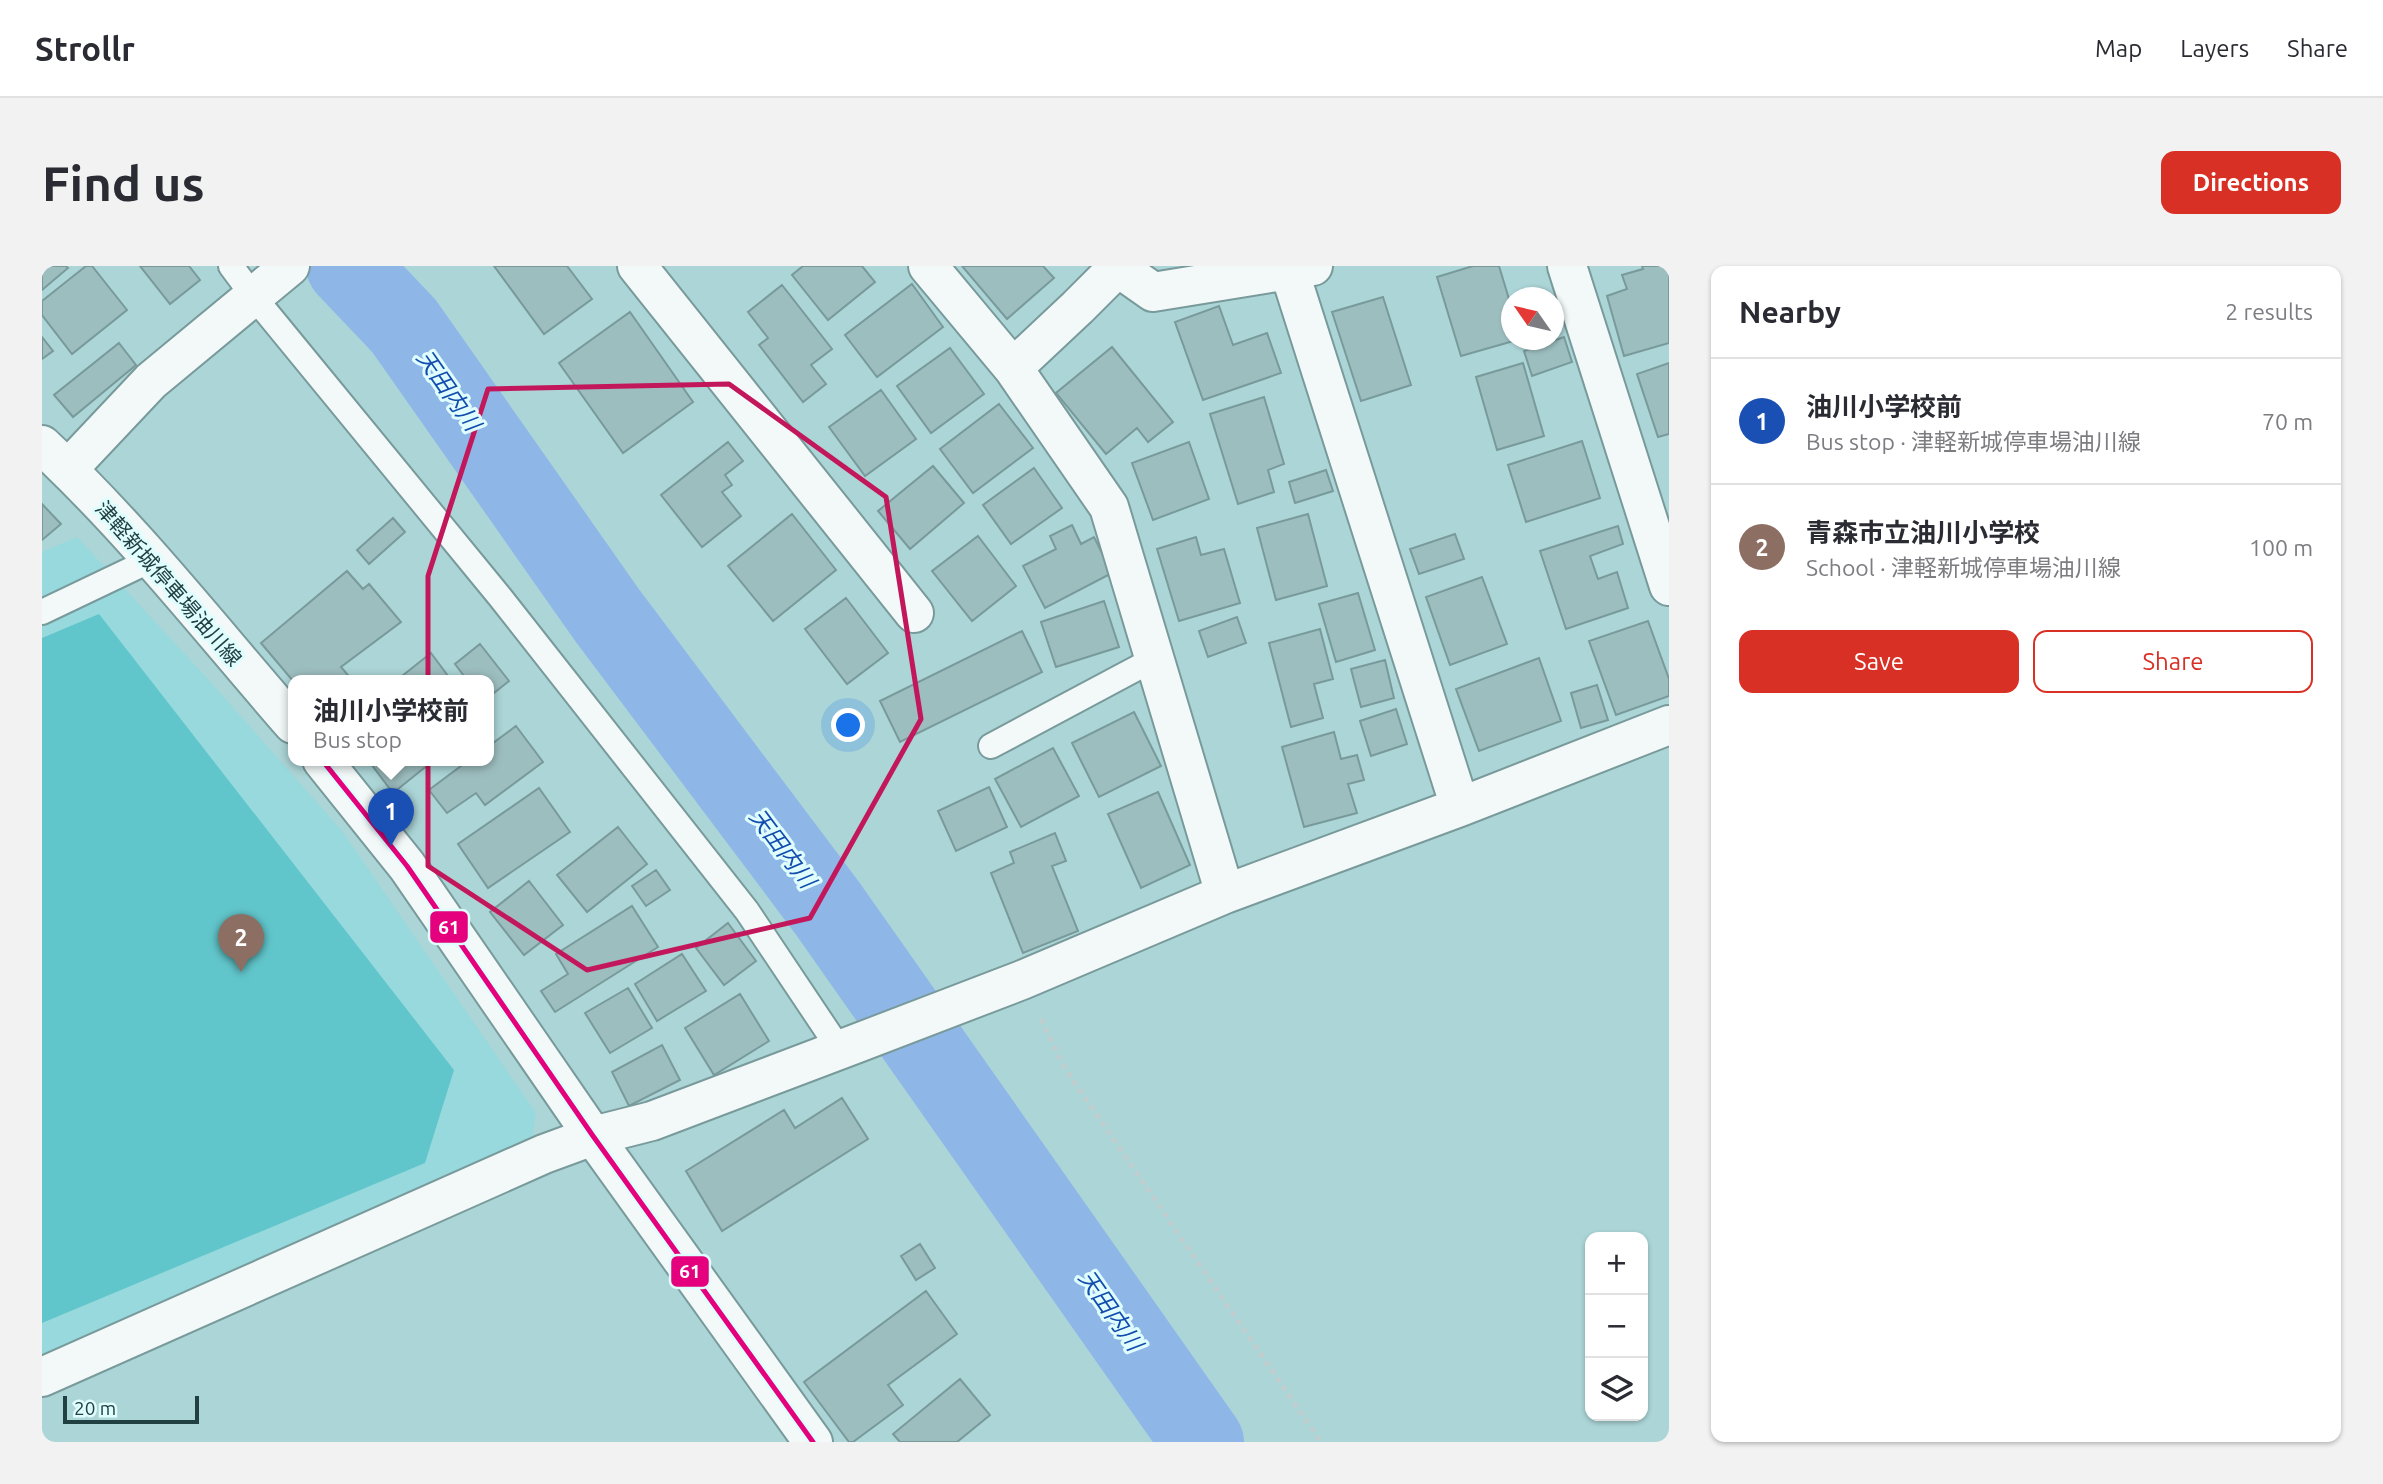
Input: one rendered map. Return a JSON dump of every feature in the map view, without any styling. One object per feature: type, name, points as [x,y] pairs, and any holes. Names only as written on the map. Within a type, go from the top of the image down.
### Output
[{"type":"street","points":[[637,266],[914,613]]},
{"type":"street","points":[[928,266],[1013,368],[1109,507],[1225,894]]},
{"type":"street","points":[[1567,266],[1669,586]]},
{"type":"street","points":[[1013,368],[1116,267],[1153,292],[1301,268],[1460,807]]},
{"type":"street","points":[[55,457],[270,283]]},
{"type":"street","name":"津軽新城停車場油川線","points":[[55,457],[151,560],[288,718]]},
{"type":"street","points":[[42,1377],[544,1154],[593,1136],[652,1121],[847,1047],[1006,986],[1225,894],[1460,807],[1669,725]]},
{"type":"street","points":[[327,766],[407,866],[593,1136],[813,1442]]},
{"type":"lane","points":[[231,266],[270,283],[500,597],[738,901],[847,1047]]},
{"type":"lane","points":[[42,612],[151,560]]},
{"type":"lane","points":[[991,746],[1154,659]]},
{"type":"path","points":[[1006,986],[1321,1442]]},
{"type":"highlighted area","points":[[729,384],[886,497],[921,719],[810,918],[587,970],[428,866],[428,576],[488,389]]},
{"type":"shaded area","points":[[77,537],[342,831],[536,1113],[531,1144],[42,1361],[42,552]]},
{"type":"shaded area","points":[[99,614],[454,1070],[425,1163],[42,1323],[42,638]]},
{"type":"building","points":[[42,266],[66,266],[68,268],[42,290]]},
{"type":"building","points":[[86,266],[92,266],[127,310],[72,354],[42,315],[42,301]]},
{"type":"building","points":[[140,266],[189,266],[200,280],[170,304]]},
{"type":"building","points":[[494,266],[567,266],[592,299],[544,334]]},
{"type":"building","points":[[803,266],[862,266],[875,282],[828,320],[792,275]]},
{"type":"building","points":[[962,266],[1043,266],[1054,278],[1007,319]]},
{"type":"building","points":[[1473,266],[1499,266],[1505,287],[1501,287],[1501,345],[1461,356],[1437,277]]},
{"type":"building","points":[[1642,266],[1669,266],[1669,343],[1624,356],[1607,296],[1627,289],[1622,275],[1643,269]]},
{"type":"building","points":[[912,284],[943,327],[877,377],[845,335]]},
{"type":"building","points":[[782,285],[832,349],[811,365],[826,384],[803,402],[759,345],[768,338],[748,312]]},
{"type":"building","points":[[1383,297],[1411,385],[1361,401],[1332,312]]},
{"type":"building","points":[[1219,306],[1233,345],[1267,333],[1281,373],[1203,400],[1175,322]]},
{"type":"building","points":[[630,312],[693,402],[623,453],[559,363]]},
{"type":"building","points":[[42,337],[53,351],[42,359]]},
{"type":"building","points":[[1564,337],[1572,362],[1532,376],[1524,351],[1564,350]]},
{"type":"building","points":[[119,343],[136,365],[73,417],[54,395]]},
{"type":"building","points":[[1112,347],[1173,422],[1148,442],[1137,428],[1106,454],[1056,393]]},
{"type":"building","points":[[950,348],[984,394],[931,433],[897,386]]},
{"type":"building","points":[[1523,363],[1544,436],[1497,450],[1476,377]]},
{"type":"building","points":[[1669,363],[1669,434],[1658,437],[1637,374]]},
{"type":"building","points":[[881,390],[916,439],[865,476],[829,427]]},
{"type":"building","points":[[1264,397],[1284,464],[1268,470],[1274,492],[1238,504],[1210,414]]},
{"type":"building","points":[[999,404],[1033,448],[973,493],[940,449]]},
{"type":"building","points":[[1582,441],[1600,498],[1526,522],[1508,465]]},
{"type":"building","points":[[728,442],[743,461],[725,475],[732,485],[722,492],[741,516],[702,547],[661,495]]},
{"type":"building","points":[[1189,442],[1209,499],[1153,520],[1132,463]]},
{"type":"building","points":[[933,466],[964,503],[910,549],[878,511]]},
{"type":"building","points":[[1034,468],[1062,508],[1011,544],[983,505]]},
{"type":"building","points":[[1326,470],[1333,491],[1295,503],[1289,482]]},
{"type":"building","points":[[42,504],[61,524],[42,540]]},
{"type":"building","points":[[792,514],[836,570],[773,621],[728,566]]},
{"type":"building","points":[[1308,514],[1327,586],[1276,600],[1257,528]]},
{"type":"building","points":[[393,518],[405,532],[369,564],[357,550]]},
{"type":"building","points":[[1072,525],[1081,544],[1094,537],[1112,573],[1045,608],[1023,566],[1056,549],[1050,536]]},
{"type":"building","points":[[1618,526],[1623,544],[1590,556],[1598,579],[1617,572],[1628,608],[1566,629],[1540,551]]},
{"type":"building","points":[[1455,534],[1464,559],[1419,574],[1410,549]]},
{"type":"building","points":[[978,536],[1016,586],[972,621],[932,571]]},
{"type":"building","points":[[1196,537],[1201,555],[1224,549],[1240,603],[1179,621],[1157,549]]},
{"type":"building","points":[[347,571],[363,589],[369,584],[401,622],[341,667],[348,675],[288,675],[261,643]]},
{"type":"building","points":[[1482,577],[1507,644],[1450,665],[1426,597]]},
{"type":"building","points":[[1358,593],[1375,650],[1336,662],[1319,604]]},
{"type":"building","points":[[846,598],[888,653],[847,684],[805,629]]},
{"type":"building","points":[[1104,601],[1119,647],[1056,667],[1041,622]]},
{"type":"building","points":[[1237,617],[1246,643],[1208,657],[1199,631]]},
{"type":"building","points":[[1648,621],[1669,679],[1669,696],[1616,715],[1589,641]]},
{"type":"building","points":[[1320,629],[1333,679],[1314,684],[1323,718],[1291,727],[1269,643]]},
{"type":"building","points":[[1022,631],[1042,672],[900,742],[880,701]]},
{"type":"building","points":[[480,644],[509,681],[494,693],[494,675],[463,675],[455,664]]},
{"type":"building","points":[[431,653],[447,675],[403,675]]},
{"type":"building","points":[[1539,658],[1561,721],[1479,751],[1456,689]]},
{"type":"building","points":[[1385,660],[1394,698],[1361,707],[1351,669]]},
{"type":"building","points":[[1597,685],[1608,720],[1581,728],[1571,693]]},
{"type":"building","points":[[1396,709],[1407,744],[1371,756],[1360,721]]},
{"type":"building","points":[[1134,712],[1161,766],[1099,797],[1072,743]]},
{"type":"building","points":[[516,726],[543,762],[485,805],[476,793],[447,813],[429,790],[461,766],[494,766],[494,742]]},
{"type":"building","points":[[1334,732],[1341,759],[1357,755],[1364,780],[1348,784],[1357,813],[1304,827],[1282,747]]},
{"type":"building","points":[[1053,748],[1079,796],[1021,827],[995,779]]},
{"type":"building","points":[[373,766],[427,766],[393,793]]},
{"type":"building","points":[[989,787],[1007,827],[956,851],[938,811]]},
{"type":"building","points":[[539,788],[570,832],[488,888],[458,844]]},
{"type":"building","points":[[1158,792],[1190,865],[1141,888],[1108,814]]},
{"type":"building","points":[[618,827],[647,864],[587,912],[557,875]]},
{"type":"building","points":[[1055,833],[1066,861],[1052,866],[1078,931],[1023,953],[991,873],[1014,863],[1010,852]]},
{"type":"building","points":[[656,870],[670,890],[646,906],[632,886]]},
{"type":"building","points":[[529,881],[563,925],[524,955],[490,912]]},
{"type":"building","points":[[632,906],[658,947],[555,1012],[541,991],[568,974],[556,954]]},
{"type":"building","points":[[728,923],[756,961],[724,985],[696,948]]},
{"type":"building","points":[[682,954],[706,991],[657,1021],[635,984]]},
{"type":"building","points":[[628,988],[652,1028],[610,1053],[585,1013]]},
{"type":"building","points":[[740,994],[769,1041],[714,1075],[685,1028]]},
{"type":"building","points":[[662,1045],[680,1080],[629,1106],[612,1072]]},
{"type":"building","points":[[842,1098],[868,1139],[722,1231],[686,1171],[784,1110],[795,1128]]},
{"type":"building","points":[[920,1244],[935,1268],[916,1280],[901,1256]]},
{"type":"building","points":[[926,1291],[957,1334],[888,1385],[903,1405],[853,1442],[849,1442],[804,1382]]},
{"type":"building","points":[[960,1379],[990,1415],[957,1442],[900,1442],[893,1434]]},
{"type":"waterway","name":"天田内川","points":[[347,266],[404,326],[607,615],[828,909],[1203,1442]]},
{"type":"transit line","name":"61","points":[[327,766],[407,866],[593,1136],[813,1442]]},
{"type":"place","name":"油川小学校前","points":[[391,846]]},
{"type":"place","name":"青森市立油川小学校","points":[[241,972]]}]
